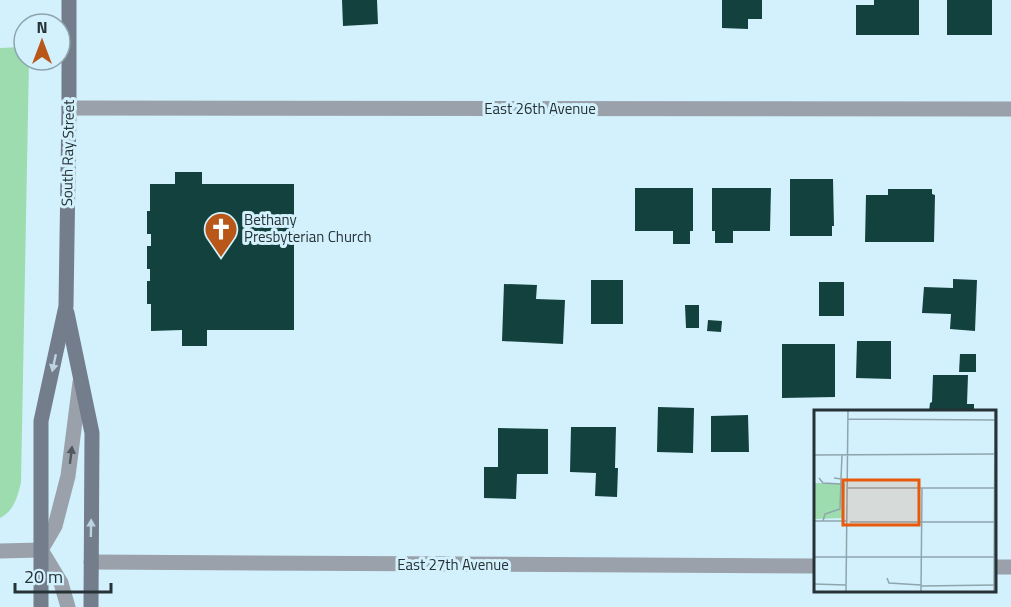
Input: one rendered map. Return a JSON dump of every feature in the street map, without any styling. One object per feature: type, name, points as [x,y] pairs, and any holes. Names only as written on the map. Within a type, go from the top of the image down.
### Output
[{"type":"main road","name":"South Ray Street","points":[[41,607],[41,421],[66,306],[69,0]]},
{"type":"main road","name":"South Ray Street","points":[[66,306],[92,433],[91,607]]},
{"type":"street","name":"East 26th Avenue","points":[[69,108],[1011,109]]},
{"type":"street","points":[[41,550],[55,526],[68,476],[81,379]]},
{"type":"street","points":[[0,551],[41,550]]},
{"type":"street","points":[[41,550],[61,583],[69,607]]},
{"type":"street","name":"East 27th Avenue","points":[[91,562],[814,566]]},
{"type":"green space","points":[[0,48],[12,48],[12,72],[29,72],[21,482],[12,507],[0,518]]},
{"type":"building","points":[[342,0],[377,0],[378,24],[343,26]]},
{"type":"building","points":[[722,0],[762,0],[762,19],[748,19],[748,29],[722,28]]},
{"type":"building","points":[[874,0],[919,0],[919,35],[856,35],[856,5],[874,5]]},
{"type":"building","points":[[947,0],[992,0],[992,35],[947,35]]},
{"type":"building","name":"Bethany Presbyterian Church","points":[[175,172],[202,172],[202,184],[294,184],[294,330],[207,330],[207,346],[182,346],[182,330],[151,331],[151,304],[147,304],[147,281],[150,281],[150,269],[147,269],[147,246],[151,246],[151,234],[147,234],[150,184],[175,184]]},
{"type":"building","points":[[790,179],[833,179],[834,226],[832,226],[832,236],[790,236]]},
{"type":"building","points":[[635,188],[693,188],[693,231],[690,231],[690,244],[673,244],[673,231],[635,231]]},
{"type":"building","points":[[712,188],[771,188],[770,231],[733,231],[733,243],[715,243],[715,231],[712,231]]},
{"type":"building","points":[[888,189],[932,189],[932,194],[935,195],[934,242],[865,242],[866,195],[888,195]]},
{"type":"building","points":[[953,279],[977,280],[975,331],[950,329],[951,314],[922,313],[924,287],[953,288]]},
{"type":"building","points":[[591,280],[623,280],[623,324],[591,324]]},
{"type":"building","points":[[819,282],[844,282],[844,316],[819,316]]},
{"type":"building","points":[[504,284],[537,285],[536,299],[565,300],[563,344],[502,341]]},
{"type":"building","points":[[685,305],[699,305],[699,328],[686,328]]},
{"type":"building","points":[[708,320],[722,321],[721,332],[707,331]]},
{"type":"building","points":[[857,341],[891,341],[891,379],[856,378]]},
{"type":"building","points":[[782,344],[835,344],[835,397],[782,398]]},
{"type":"building","points":[[960,354],[976,354],[976,372],[959,372]]},
{"type":"building","points":[[933,375],[968,375],[967,404],[974,404],[974,410],[929,410],[932,402]]},
{"type":"building","points":[[658,407],[694,408],[693,453],[657,452]]},
{"type":"building","points":[[748,415],[749,452],[711,452],[711,416]]},
{"type":"building","points":[[571,427],[616,427],[617,497],[595,496],[596,473],[570,472]]},
{"type":"building","points":[[498,428],[548,429],[548,474],[517,474],[516,499],[484,498],[484,467],[498,467]]},
{"type":"place","name":"Bethany Presbyterian Church","points":[[221,258]]}]
